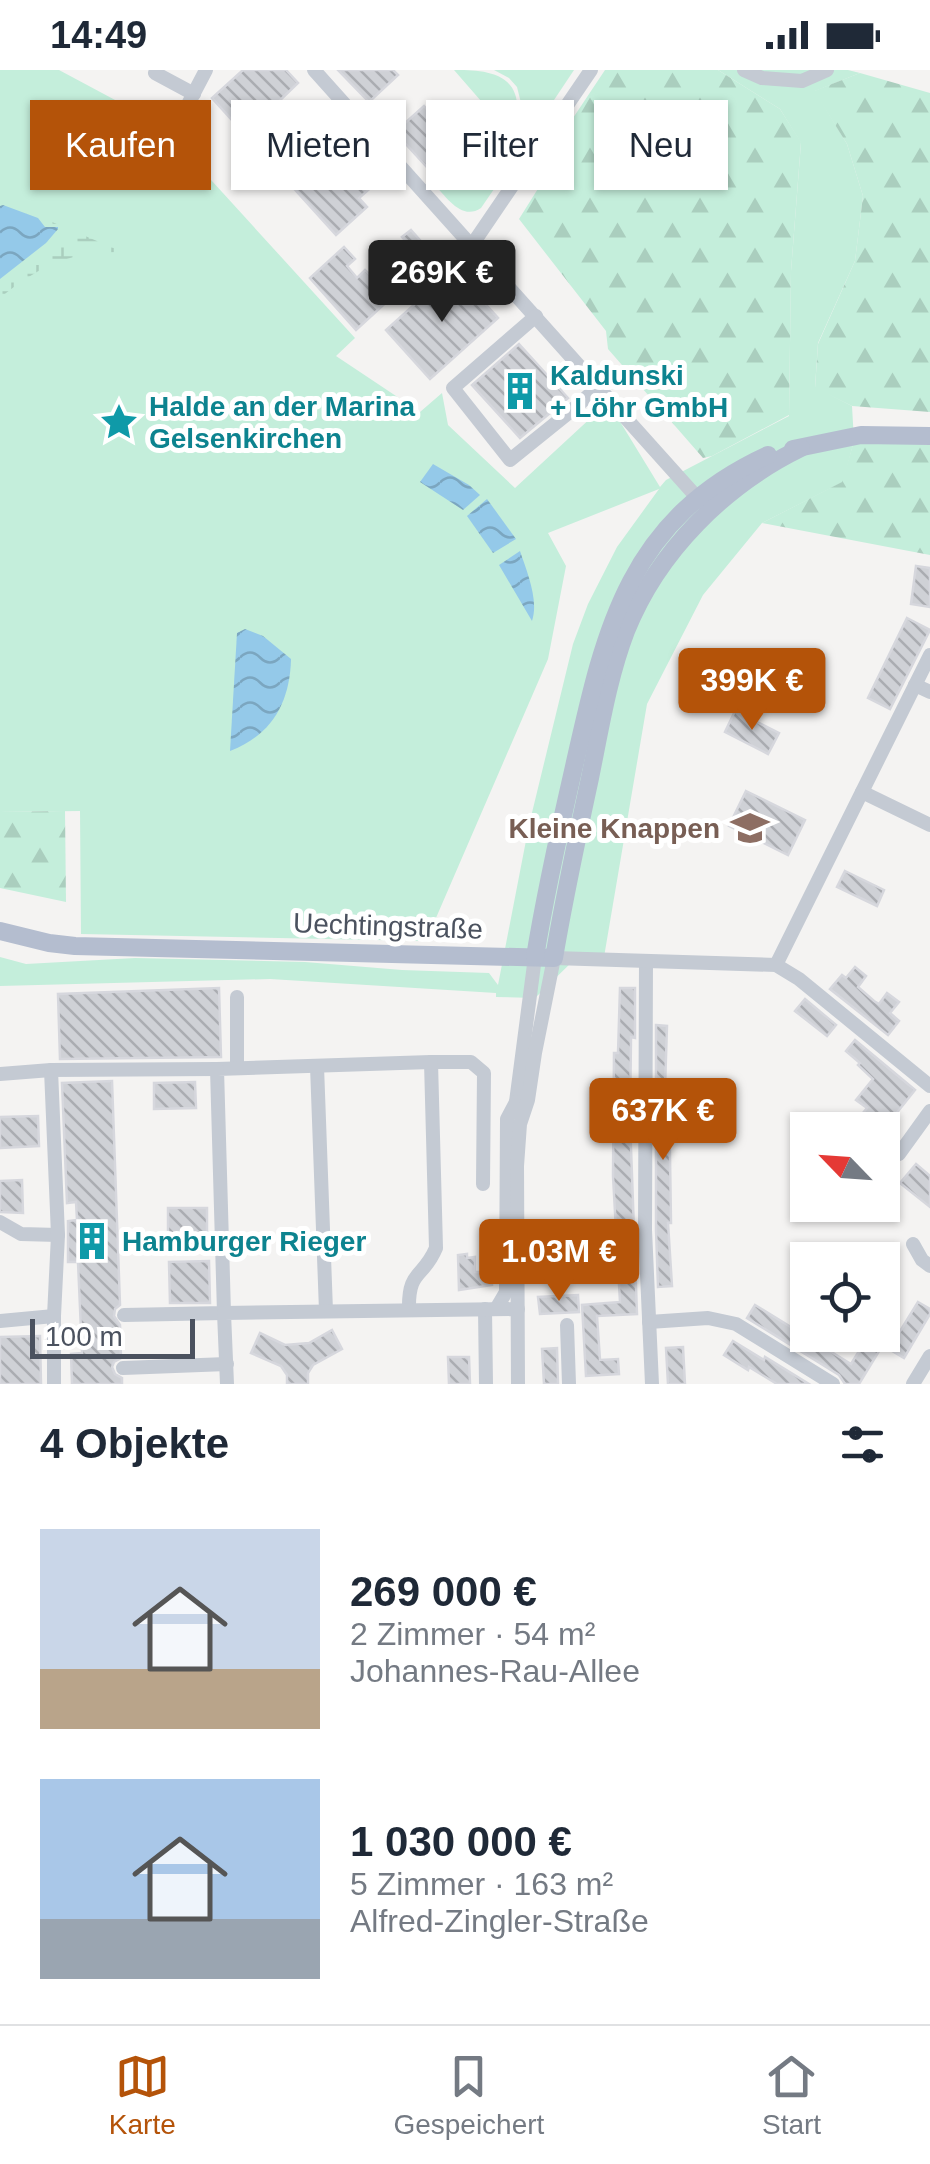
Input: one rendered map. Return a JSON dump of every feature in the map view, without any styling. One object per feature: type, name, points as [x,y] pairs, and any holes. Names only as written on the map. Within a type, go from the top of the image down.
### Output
[{"type":"main road","points":[[544,958],[572,771],[592,685],[609,628],[642,562],[667,529],[704,505],[721,480],[776,452],[861,436],[930,436]]},
{"type":"main road","name":"Uechtingstraße","points":[[0,931],[74,946],[544,958]]},
{"type":"street","points":[[191,100],[206,70]]},
{"type":"street","points":[[314,70],[704,505]]},
{"type":"street","points":[[472,245],[591,70]]},
{"type":"street","points":[[744,70],[762,78],[802,81],[826,70]]},
{"type":"street","points":[[154,73],[194,94]]},
{"type":"street","points":[[536,316],[453,388],[510,460],[599,386]]},
{"type":"street","points":[[930,655],[888,749],[862,792],[776,965],[799,979],[930,1086]]},
{"type":"street","points":[[915,685],[930,692]]},
{"type":"street","points":[[862,792],[930,826]]},
{"type":"street","points":[[486,1384],[490,1309],[506,1292],[507,1120],[516,1102],[544,958]]},
{"type":"street","points":[[518,1384],[517,1166],[544,958]]},
{"type":"street","name":"Uechtingstraße","points":[[544,958],[776,965]]},
{"type":"street","points":[[646,961],[644,1170],[652,1384]]},
{"type":"street","points":[[237,997],[237,1068]]},
{"type":"street","points":[[409,1310],[408,1290],[413,1278],[430,1261],[436,1248],[431,1062]]},
{"type":"street","points":[[0,1074],[471,1062],[484,1073],[484,1184]]},
{"type":"street","points":[[317,1066],[326,1312]]},
{"type":"street","points":[[217,1069],[228,1384]]},
{"type":"street","points":[[51,1070],[58,1235],[54,1384]]},
{"type":"street","points":[[516,1102],[520,1124]]},
{"type":"street","points":[[900,1153],[930,1112]]},
{"type":"street","points":[[0,1222],[22,1234],[58,1235]]},
{"type":"street","points":[[913,1244],[930,1266]]},
{"type":"street","points":[[124,1316],[518,1309]]},
{"type":"street","points":[[0,1321],[54,1316]]},
{"type":"street","points":[[649,1322],[708,1318],[736,1324],[834,1384]]},
{"type":"street","points":[[567,1325],[569,1384]]},
{"type":"street","points":[[913,1384],[930,1356]]},
{"type":"street","points":[[124,1368],[227,1364]]},
{"type":"green space","points":[[0,70],[59,70],[115,100],[30,100],[30,190],[211,190],[211,180],[355,338],[336,356],[420,412],[442,393],[448,425],[515,488],[608,402],[660,487],[666,480],[789,416],[791,271],[801,143],[780,109],[718,70],[860,73],[815,91],[847,144],[863,196],[855,261],[818,343],[815,387],[852,406],[854,441],[843,482],[762,523],[703,595],[647,704],[604,957],[574,960],[535,998],[270,979],[0,986],[0,957],[26,964],[135,958],[305,962],[489,973],[498,985],[529,825],[573,644],[617,547],[659,489],[548,533],[566,566],[548,659],[426,941],[81,934],[80,811],[0,812]]},
{"type":"green space","points":[[454,70],[497,76],[511,86],[516,100],[480,100]]},
{"type":"green space","points":[[494,70],[574,70],[554,100],[520,100],[517,87]]},
{"type":"green space","points":[[605,70],[718,70],[780,109],[801,142],[791,271],[789,415],[703,458],[608,349],[606,331],[519,219],[537,190],[574,190],[574,116]]},
{"type":"green space","points":[[860,73],[930,93],[930,412],[852,406],[815,388],[818,344],[855,261],[863,196],[847,144],[814,91]]},
{"type":"green space","points":[[440,190],[493,190],[481,208],[474,211],[455,206]]},
{"type":"green space","points":[[0,200],[123,252],[87,254],[57,263],[28,277],[0,298],[0,279],[45,243],[45,227],[0,206]]},
{"type":"green space","points":[[854,441],[930,445],[930,555],[762,523],[842,482]]},
{"type":"green space","points":[[65,811],[66,902],[0,888],[0,812]]},
{"type":"water","points":[[0,206],[38,218],[45,227],[58,229],[0,279]]},
{"type":"water","points":[[433,464],[480,495],[463,510],[420,482]]},
{"type":"water","points":[[487,499],[516,539],[493,553],[467,516]]},
{"type":"water","points":[[520,551],[533,595],[532,621],[499,565]]},
{"type":"water","points":[[245,629],[263,636],[291,659],[290,675],[276,715],[257,736],[230,751],[237,633]]},
{"type":"building","points":[[243,70],[286,70],[298,83],[280,100],[231,100],[231,119],[212,98]]},
{"type":"building","points":[[338,70],[393,70],[398,75],[367,100]]},
{"type":"building","points":[[426,108],[426,166],[406,144],[406,122]]},
{"type":"building","points":[[295,190],[368,190],[359,198],[367,207],[336,235]]},
{"type":"building","points":[[411,230],[434,256],[356,330],[310,278],[344,247],[355,259],[347,266],[357,278],[365,270],[372,277],[408,244],[402,237]]},
{"type":"building","points":[[459,275],[498,318],[430,379],[386,330],[436,285],[442,291]]},
{"type":"building","name":"Kaldunski + Löhr GmbH","points":[[519,344],[568,398],[520,438],[472,385]]},
{"type":"building","points":[[916,566],[930,568],[930,607],[911,604]]},
{"type":"building","points":[[907,618],[930,630],[890,709],[868,698]]},
{"type":"building","points":[[735,711],[779,733],[768,754],[725,732]]},
{"type":"building","points":[[746,791],[805,820],[788,855],[729,826]]},
{"type":"building","points":[[845,871],[884,890],[877,906],[837,887]]},
{"type":"building","points":[[855,967],[866,976],[858,987],[874,1001],[879,1004],[887,993],[899,1002],[890,1013],[899,1021],[888,1035],[830,989]]},
{"type":"building","points":[[219,988],[221,1057],[60,1059],[58,994]]},
{"type":"building","points":[[620,988],[635,988],[630,1120],[637,1314],[597,1316],[600,1360],[618,1359],[619,1374],[586,1376],[582,1305],[620,1302],[613,1176],[614,1053],[618,1053]]},
{"type":"building","points":[[805,999],[836,1025],[827,1036],[795,1011]]},
{"type":"building","points":[[656,1025],[667,1026],[665,1088],[669,1088],[668,1223],[672,1286],[658,1287],[656,1230]]},
{"type":"building","points":[[855,1040],[915,1090],[897,1112],[864,1112],[867,1108],[856,1100],[873,1079],[846,1051]]},
{"type":"building","name":"Hamburger Rieger","points":[[112,1081],[120,1305],[114,1316],[120,1325],[121,1358],[112,1367],[122,1378],[122,1384],[72,1384],[71,1354],[82,1353],[78,1262],[68,1262],[68,1221],[77,1220],[76,1202],[67,1203],[62,1083]]},
{"type":"building","points":[[195,1082],[196,1108],[154,1109],[154,1083]]},
{"type":"building","points":[[38,1116],[39,1146],[0,1148],[0,1117]]},
{"type":"building","points":[[916,1164],[930,1176],[930,1207],[900,1183]]},
{"type":"building","points":[[22,1180],[23,1213],[0,1212],[0,1181]]},
{"type":"building","points":[[168,1208],[207,1208],[207,1243],[168,1243]]},
{"type":"building","points":[[467,1254],[467,1258],[475,1257],[475,1272],[492,1272],[492,1285],[459,1290],[458,1255]]},
{"type":"building","points":[[209,1261],[210,1303],[170,1303],[169,1262]]},
{"type":"building","points":[[578,1295],[579,1312],[540,1314],[538,1297]]},
{"type":"building","points":[[918,1302],[930,1309],[904,1358],[894,1352],[900,1352],[900,1331]]},
{"type":"building","points":[[755,1305],[790,1327],[790,1345],[747,1318]]},
{"type":"building","points":[[332,1330],[342,1349],[313,1365],[308,1384],[287,1384],[281,1366],[251,1353],[260,1333],[285,1345],[309,1343]]},
{"type":"building","points":[[40,1336],[41,1384],[0,1384],[0,1337]]},
{"type":"building","points":[[733,1341],[809,1384],[777,1384],[749,1367],[748,1370],[724,1355]]},
{"type":"building","points":[[683,1347],[685,1384],[668,1384],[666,1348]]},
{"type":"building","points":[[557,1348],[558,1384],[544,1384],[542,1349]]},
{"type":"building","points":[[802,1352],[831,1352],[851,1364],[858,1352],[879,1352],[859,1384],[845,1384],[839,1375]]},
{"type":"building","points":[[448,1357],[469,1357],[470,1384],[449,1384]]},
{"type":"place","name":"Kaldunski + Löhr GmbH","points":[[520,391]]},
{"type":"place","name":"Halde an der Marina Gelsenkirchen","points":[[119,422]]},
{"type":"place","name":"Kleine Knappen","points":[[750,828]]},
{"type":"place","name":"Hamburger Rieger","points":[[92,1241]]}]
